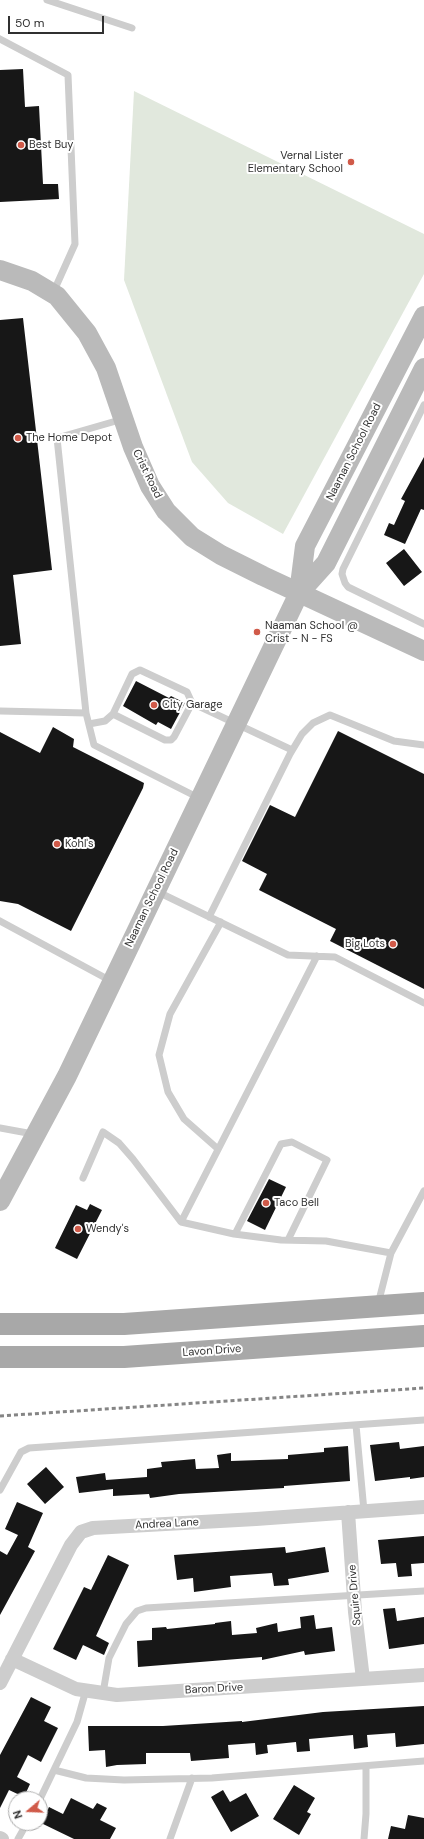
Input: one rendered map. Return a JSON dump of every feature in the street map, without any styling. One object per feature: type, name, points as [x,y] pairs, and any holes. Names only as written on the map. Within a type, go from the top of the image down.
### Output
[{"type":"main road","name":"Crist Road","points":[[0,270],[32,281],[53,293],[87,333],[106,368],[150,486],[166,511],[192,536],[221,555],[424,651]]},
{"type":"main road","name":"Naaman School Road","points":[[299,593],[305,546],[424,316]]},
{"type":"main road","name":"Naaman School Road","points":[[0,1201],[67,1076],[299,593],[326,563],[424,368]]},
{"type":"main road","points":[[0,1324],[124,1324],[424,1303]]},
{"type":"main road","points":[[377,1306],[380,1339]]},
{"type":"main road","name":"Lavon Drive","points":[[0,1357],[124,1357],[424,1336]]},
{"type":"street","name":"Andrea Lane","points":[[0,1683],[71,1545],[81,1532],[93,1528],[256,1519],[424,1507]]},
{"type":"street","name":"Squire Drive","points":[[348,1512],[354,1595],[363,1679]]},
{"type":"street","name":"Baron Drive","points":[[12,1659],[76,1689],[117,1695],[424,1675]]},
{"type":"lane","points":[[47,0],[132,28]]},
{"type":"lane","points":[[0,39],[68,75],[75,244],[53,293]]},
{"type":"lane","points":[[424,405],[343,569],[342,574],[345,583],[348,586],[424,624]]},
{"type":"lane","points":[[124,419],[57,438],[86,713],[94,745],[200,799]]},
{"type":"lane","points":[[89,724],[105,721],[114,714],[132,674],[140,670],[187,692],[192,703],[292,750]]},
{"type":"lane","points":[[114,714],[164,740],[171,740],[192,703]]},
{"type":"lane","points":[[0,711],[86,713]]},
{"type":"lane","points":[[210,917],[292,750],[302,734],[313,723],[330,715],[394,741],[424,745]]},
{"type":"lane","points":[[156,891],[288,955],[335,957],[424,1003]]},
{"type":"lane","points":[[0,921],[112,982]]},
{"type":"lane","points":[[218,1149],[184,1119],[168,1092],[160,1055],[170,1014],[221,922]]},
{"type":"lane","points":[[181,1222],[317,956]]},
{"type":"lane","points":[[0,1128],[36,1134]]},
{"type":"lane","points":[[83,1178],[103,1132],[119,1143],[133,1159],[181,1222],[206,1229],[235,1234],[288,1240],[326,1241],[391,1254]]},
{"type":"lane","points":[[235,1234],[281,1144],[292,1142],[327,1160],[288,1240]]},
{"type":"lane","points":[[377,1306],[391,1254],[424,1191]]},
{"type":"lane","points":[[0,1490],[21,1452],[29,1448],[424,1420]]},
{"type":"lane","points":[[356,1425],[364,1511]]},
{"type":"lane","points":[[103,1693],[109,1658],[126,1624],[137,1611],[156,1608],[424,1591]]},
{"type":"lane","points":[[44,1791],[77,1722],[86,1690]]},
{"type":"lane","points":[[54,1770],[86,1778],[124,1780],[192,1778],[424,1761]]},
{"type":"lane","points":[[364,1839],[366,1814],[366,1766]]},
{"type":"lane","points":[[170,1839],[192,1778]]},
{"type":"shaded area","points":[[134,91],[424,234],[424,274],[283,534],[228,503],[192,462],[124,280]]},
{"type":"building","name":"Best Buy","points":[[23,69],[25,107],[39,106],[43,184],[58,184],[59,199],[0,202],[0,70]]},
{"type":"building","name":"The Home Depot","points":[[23,318],[52,570],[13,575],[21,644],[0,646],[0,320]]},
{"type":"building","points":[[424,457],[424,510],[421,509],[405,544],[384,535],[389,523],[394,525],[405,501],[401,499]]},
{"type":"building","points":[[404,549],[422,572],[404,586],[386,563]]},
{"type":"building","name":"City Garage","points":[[136,681],[169,698],[171,696],[185,703],[171,729],[158,722],[156,725],[123,706]]},
{"type":"building","name":"Kohl's","points":[[53,727],[74,739],[73,747],[144,783],[143,788],[71,931],[18,904],[0,901],[0,732],[40,753]]},
{"type":"building","points":[[338,731],[424,774],[424,989],[330,941],[336,929],[259,890],[267,874],[242,861],[270,805],[295,817]]},
{"type":"building","name":"Taco Bell","points":[[269,1179],[286,1187],[265,1230],[247,1221]]},
{"type":"building","name":"Wendy's","points":[[90,1204],[102,1210],[77,1259],[55,1248],[76,1205],[87,1210]]},
{"type":"building","points":[[399,1442],[400,1449],[424,1446],[424,1477],[375,1481],[370,1445]]},
{"type":"building","points":[[348,1446],[350,1481],[284,1486],[284,1488],[179,1494],[150,1498],[149,1494],[113,1496],[113,1489],[79,1493],[76,1477],[105,1473],[106,1480],[147,1477],[147,1469],[162,1467],[161,1462],[195,1459],[196,1469],[219,1468],[217,1455],[231,1453],[231,1461],[288,1459],[288,1455],[324,1452],[324,1448]]},
{"type":"building","points":[[46,1467],[64,1487],[45,1504],[27,1484]]},
{"type":"building","points":[[17,1502],[43,1513],[28,1547],[35,1551],[0,1615],[0,1551],[7,1555],[18,1535],[5,1529]]},
{"type":"building","points":[[424,1536],[424,1563],[411,1564],[412,1576],[398,1577],[396,1563],[381,1564],[378,1540]]},
{"type":"building","points":[[285,1547],[286,1553],[325,1547],[329,1572],[288,1579],[289,1585],[274,1586],[272,1573],[230,1576],[231,1587],[194,1592],[193,1578],[177,1580],[174,1555]]},
{"type":"building","points":[[108,1555],[129,1565],[96,1636],[109,1643],[104,1655],[83,1645],[76,1660],[53,1649],[84,1587],[91,1590]]},
{"type":"building","points":[[395,1608],[397,1621],[424,1617],[424,1644],[389,1649],[383,1609]]},
{"type":"building","points":[[314,1615],[316,1629],[332,1627],[335,1651],[305,1655],[304,1651],[262,1660],[262,1657],[138,1667],[137,1641],[152,1640],[152,1628],[166,1627],[167,1629],[231,1621],[232,1635],[257,1633],[256,1628],[277,1623],[278,1632],[301,1628],[300,1617]]},
{"type":"building","points":[[31,1697],[51,1707],[44,1721],[58,1728],[41,1762],[28,1755],[17,1777],[30,1784],[27,1791],[9,1790],[0,1808],[0,1755]]},
{"type":"building","points":[[424,1706],[424,1744],[396,1747],[395,1733],[367,1735],[368,1747],[354,1749],[353,1735],[309,1739],[310,1751],[297,1752],[296,1742],[267,1745],[268,1753],[256,1755],[255,1743],[228,1745],[229,1758],[191,1761],[190,1753],[146,1753],[146,1764],[106,1767],[105,1750],[89,1751],[88,1726],[163,1726],[242,1722],[323,1712]]},
{"type":"building","points":[[294,1785],[315,1798],[307,1812],[311,1814],[299,1835],[273,1819]]},
{"type":"building","points":[[223,1790],[230,1802],[246,1793],[259,1816],[231,1832],[211,1797]]},
{"type":"building","points":[[71,1798],[93,1809],[97,1803],[107,1808],[100,1820],[116,1828],[110,1839],[74,1839],[48,1826],[49,1807],[63,1814]]},
{"type":"building","points":[[408,1815],[424,1818],[424,1839],[388,1839],[391,1826],[405,1829]]},
{"type":"railway","points":[[0,1416],[424,1388]]},
{"type":"place","name":"Best Buy","points":[[21,145]]},
{"type":"place","name":"Vernal Lister Elementary School","points":[[351,162]]},
{"type":"place","name":"The Home Depot","points":[[18,438]]},
{"type":"place","name":"Naaman School @ Crist - N - FS","points":[[257,632]]},
{"type":"place","name":"City Garage","points":[[154,705]]},
{"type":"place","name":"Kohl's","points":[[57,844]]},
{"type":"place","name":"Big Lots","points":[[393,944]]},
{"type":"place","name":"Taco Bell","points":[[266,1203]]},
{"type":"place","name":"Wendy's","points":[[78,1229]]}]
